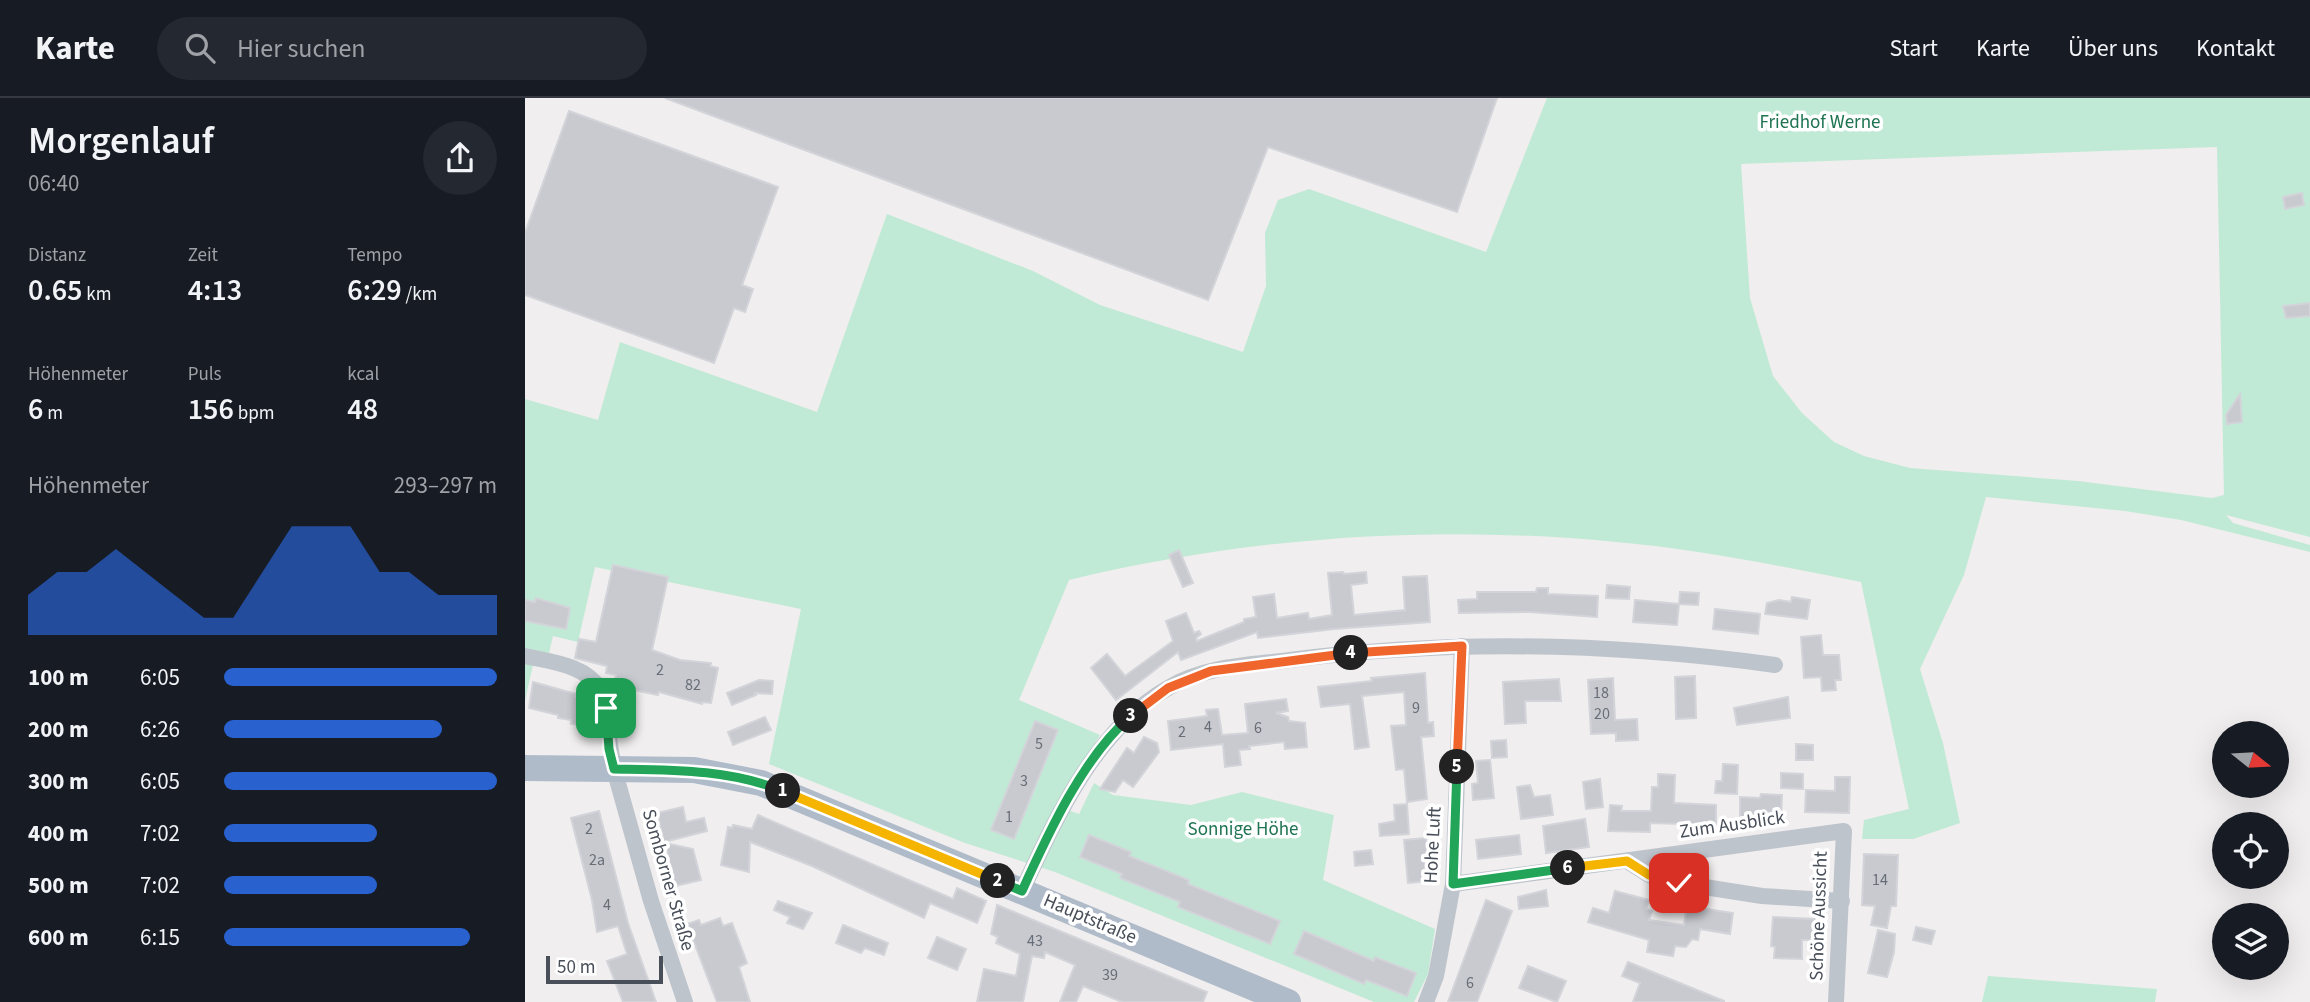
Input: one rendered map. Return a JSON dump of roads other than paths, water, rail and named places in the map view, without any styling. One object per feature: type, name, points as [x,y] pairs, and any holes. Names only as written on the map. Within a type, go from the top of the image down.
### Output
[{"type":"main road","name":"Hauptstraße","points":[[525,768],[694,770],[761,783],[1288,1002]]},
{"type":"street","points":[[1022,891],[1073,792],[1108,739],[1127,719],[1168,688],[1199,675],[1233,667],[1332,655],[1462,646],[1625,648],[1775,665]]},
{"type":"street","name":"Hohe Luft","points":[[1426,1002],[1436,976],[1453,884],[1462,646]]},
{"type":"street","name":"Somborner Straße","points":[[525,656],[572,668],[596,681],[605,702],[609,749],[614,769],[651,901],[685,1002]]},
{"type":"street","name":"Zum Ausblick","points":[[1453,884],[1843,831]]},
{"type":"street","name":"Schöne Aussicht","points":[[1836,1002],[1843,831]]},
{"type":"street","points":[[1627,861],[1649,875],[1679,883],[1762,896],[1842,901]]},
{"type":"park label","name":"Friedhof Werne","points":[[1820,122]]},
{"type":"park label","name":"Sonnige Höhe","points":[[1243,829]]}]
